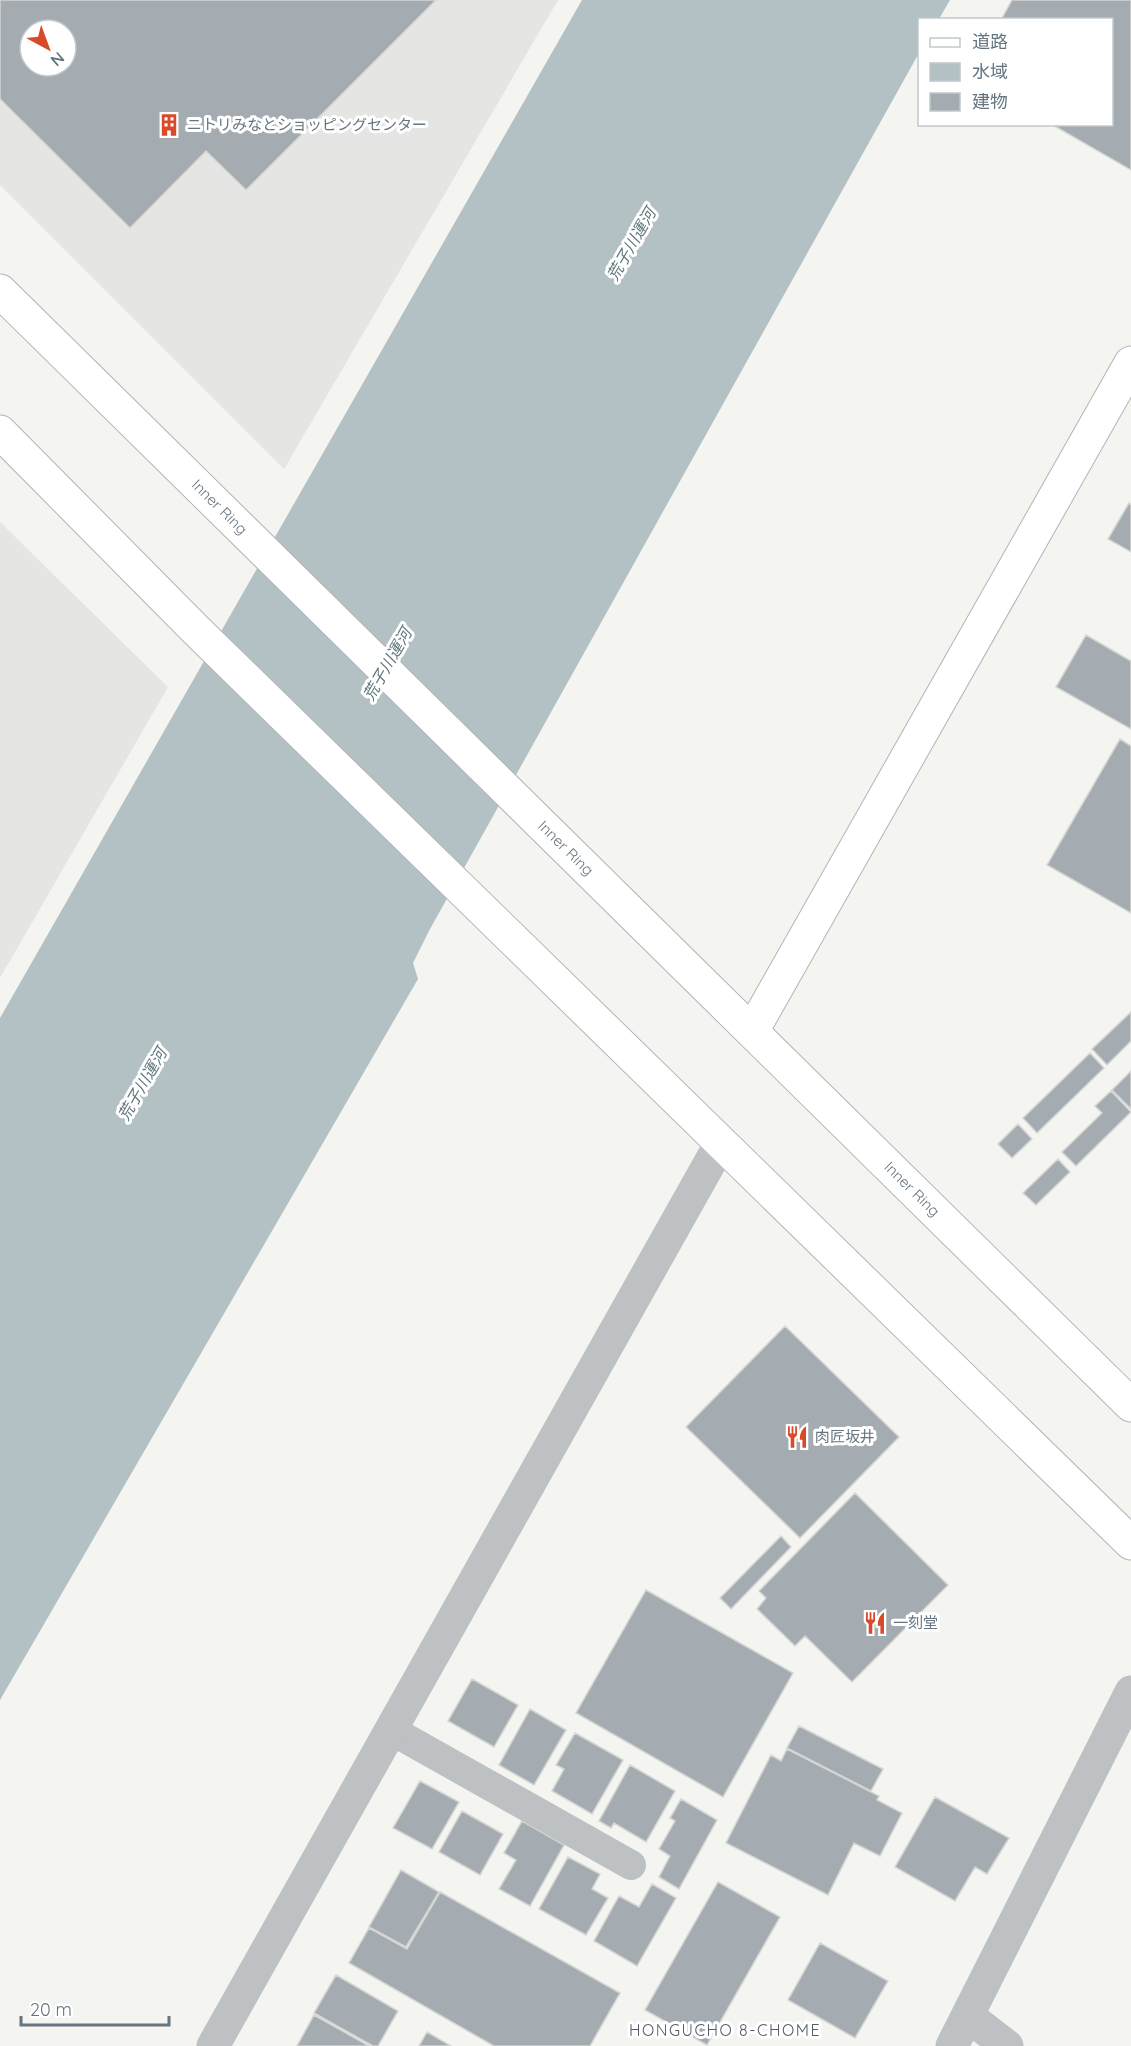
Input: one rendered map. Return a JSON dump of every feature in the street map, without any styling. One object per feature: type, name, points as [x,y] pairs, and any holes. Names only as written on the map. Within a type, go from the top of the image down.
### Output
[{"type":"main road","name":"Inner Ring","points":[[0,291],[1131,1405]]},
{"type":"main road","points":[[752,1031],[1131,363]]},
{"type":"main road","points":[[0,432],[196,630],[1131,1543]]},
{"type":"street","points":[[213,2046],[721,1143]]},
{"type":"street","points":[[952,2046],[1131,1692]]},
{"type":"street","points":[[968,2016],[1007,2046]]},
{"type":"lane","points":[[391,1730],[632,1865]]},
{"type":"shaded area","points":[[0,0],[558,0],[284,469],[0,185]]},
{"type":"shaded area","points":[[0,522],[168,687],[0,978]]},
{"type":"water","name":"荒子川運河","points":[[582,0],[950,0],[940,18],[918,18],[918,55],[430,929],[413,963],[418,979],[0,1700],[0,1018]]},
{"type":"building","name":"ニトリみなとショッピングセンター","points":[[0,0],[436,0],[246,190],[206,151],[130,228],[0,99]]},
{"type":"building","points":[[1012,0],[1131,0],[1131,170],[1054,126],[1113,126],[1113,18],[1002,18]]},
{"type":"building","points":[[1129,503],[1131,505],[1131,552],[1108,539]]},
{"type":"building","points":[[1086,635],[1131,661],[1131,729],[1056,687]]},
{"type":"building","points":[[1120,739],[1131,746],[1131,913],[1047,865]]},
{"type":"building","points":[[1131,1012],[1131,1041],[1107,1065],[1092,1049]]},
{"type":"building","points":[[1090,1053],[1104,1068],[1037,1133],[1023,1118]]},
{"type":"building","points":[[1131,1071],[1131,1109],[1112,1090]]},
{"type":"building","points":[[1111,1091],[1131,1112],[1076,1166],[1062,1152],[1102,1113],[1095,1106]]},
{"type":"building","points":[[1018,1124],[1032,1139],[1012,1158],[998,1144]]},
{"type":"building","points":[[1058,1159],[1070,1172],[1036,1205],[1023,1193]]},
{"type":"building","points":[[785,1326],[899,1437],[800,1538],[686,1427]]},
{"type":"building","points":[[855,1493],[948,1585],[852,1682],[805,1636],[795,1646],[757,1609],[766,1598],[759,1591]]},
{"type":"building","points":[[781,1536],[791,1547],[731,1609],[720,1598]]},
{"type":"building","points":[[646,1590],[793,1673],[723,1797],[576,1713]]},
{"type":"building","points":[[472,1679],[518,1705],[494,1747],[448,1721]]},
{"type":"building","points":[[530,1709],[566,1730],[534,1785],[499,1765]]},
{"type":"building","points":[[799,1726],[883,1769],[871,1791],[787,1748]]},
{"type":"building","points":[[575,1733],[623,1760],[592,1814],[552,1791],[564,1769],[556,1765]]},
{"type":"building","points":[[787,1749],[879,1796],[877,1800],[902,1813],[880,1856],[854,1843],[828,1895],[726,1843],[771,1755],[781,1761]]},
{"type":"building","points":[[630,1765],[675,1791],[646,1842],[614,1823],[611,1828],[599,1821]]},
{"type":"building","points":[[420,1781],[459,1802],[432,1849],[393,1828]]},
{"type":"building","points":[[935,1797],[1009,1838],[987,1874],[975,1867],[955,1901],[895,1867]]},
{"type":"building","points":[[681,1799],[717,1820],[679,1889],[659,1877],[670,1856],[659,1849],[675,1821],[670,1818]]},
{"type":"building","points":[[462,1811],[503,1834],[480,1875],[439,1852]]},
{"type":"building","points":[[522,1821],[564,1845],[530,1906],[499,1889],[516,1860],[504,1853]]},
{"type":"building","points":[[568,1857],[600,1874],[592,1889],[608,1898],[586,1935],[539,1909]]},
{"type":"building","points":[[401,1870],[439,1892],[406,1947],[369,1927]]},
{"type":"building","points":[[718,1882],[780,1917],[707,2045],[645,2010]]},
{"type":"building","points":[[652,1884],[676,1898],[637,1966],[594,1941],[619,1896],[639,1907]]},
{"type":"building","points":[[440,1892],[620,1993],[590,2046],[494,2046],[349,1963],[369,1928],[407,1949]]},
{"type":"building","points":[[820,1943],[888,1981],[855,2038],[788,2000]]},
{"type":"building","points":[[336,1975],[398,2011],[378,2046],[373,2046],[314,2013]]},
{"type":"building","points":[[314,2015],[369,2046],[297,2046]]},
{"type":"building","points":[[427,2032],[451,2046],[419,2046]]},
{"type":"place","name":"ニトリみなとショッピングセンター","points":[[169,125]]},
{"type":"place","name":"肉匠坂井","points":[[797,1437]]},
{"type":"place","name":"一刻堂","points":[[875,1623]]},
{"type":"district","name":"HONGUCHO 8-CHOME","points":[[725,2030]]}]
